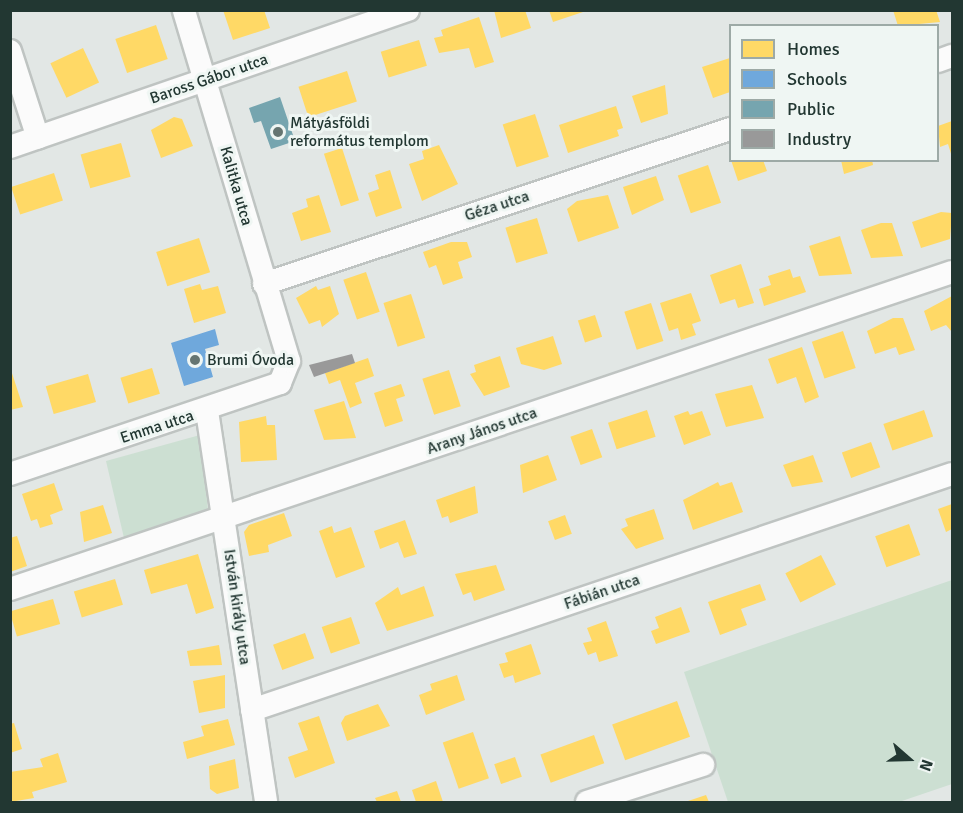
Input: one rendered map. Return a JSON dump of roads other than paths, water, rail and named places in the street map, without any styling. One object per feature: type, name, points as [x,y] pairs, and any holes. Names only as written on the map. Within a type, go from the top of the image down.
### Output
[{"type":"street","name":"Kalitka utca","points":[[184,10],[264,284],[289,361]]},
{"type":"street","name":"Baross Gábor utca","points":[[10,147],[408,10]]},
{"type":"street","points":[[10,51],[38,138]]},
{"type":"street","name":"Géza utca","points":[[264,284],[729,129]]},
{"type":"street","name":"Arany János utca","points":[[10,589],[952,272]]},
{"type":"street","name":"Emma utca","points":[[10,474],[207,411],[280,383],[289,361]]},
{"type":"street","name":"István király utca","points":[[207,411],[266,802]]},
{"type":"street","name":"Fábián utca","points":[[252,710],[952,474]]},
{"type":"street","points":[[587,802],[703,765]]},
{"type":"place","name":"Mátyásföldi református templom","points":[[278,132]]},
{"type":"place","name":"Brumi Óvoda","points":[[195,360]]}]
